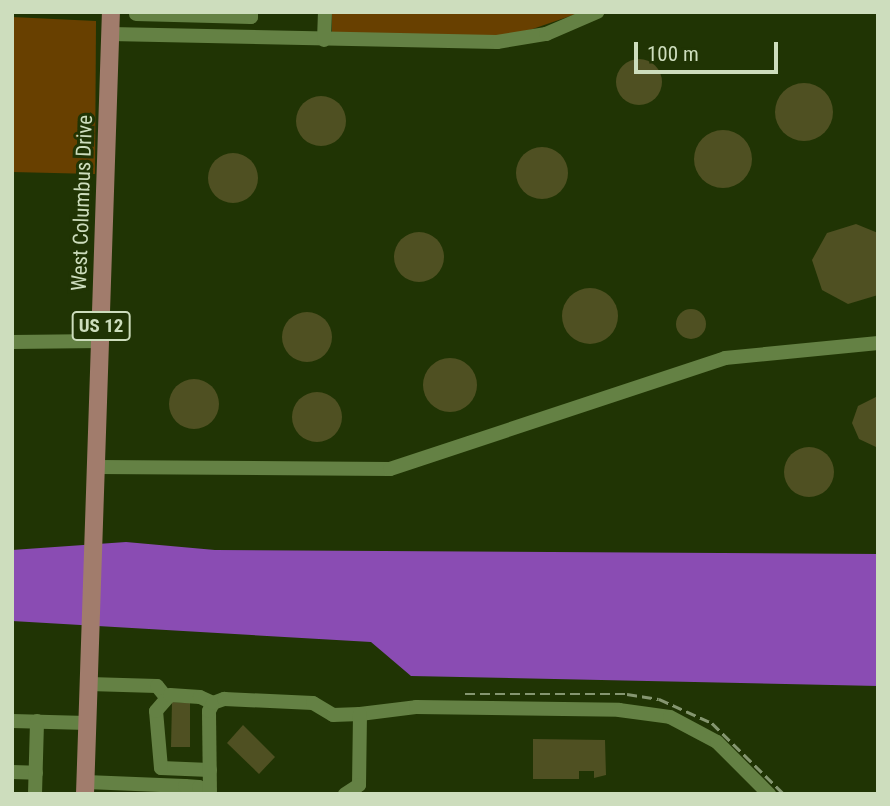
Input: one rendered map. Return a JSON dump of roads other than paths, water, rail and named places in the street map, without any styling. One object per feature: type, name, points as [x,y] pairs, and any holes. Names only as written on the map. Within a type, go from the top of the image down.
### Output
[{"type":"main road","name":"West Columbus Drive","points":[[89,684],[111,12]]},
{"type":"main road","name":"US 12","points":[[85,788],[89,684]]},
{"type":"street","points":[[136,13],[251,16],[251,12]]},
{"type":"street","points":[[324,40],[325,12]]},
{"type":"street","points":[[110,34],[497,42],[546,34],[597,12]]},
{"type":"street","points":[[12,342],[101,341]]},
{"type":"street","points":[[97,467],[390,469],[725,358],[878,343]]},
{"type":"street","points":[[89,684],[157,686],[165,696],[200,697],[213,703],[224,699],[313,703],[333,715],[416,707],[619,710],[670,717],[717,742],[769,794]]},
{"type":"street","points":[[165,696],[156,711],[158,764],[177,771],[210,769]]},
{"type":"street","points":[[208,794],[213,703]]},
{"type":"street","points":[[345,794],[359,789],[360,714]]},
{"type":"street","points":[[12,721],[87,723]]},
{"type":"street","points":[[35,794],[37,721]]},
{"type":"street","points":[[12,772],[36,773]]},
{"type":"street","points":[[85,788],[199,787],[208,794]]},
{"type":"railway","points":[[465,694],[627,694],[659,699],[712,723],[784,794]]}]
